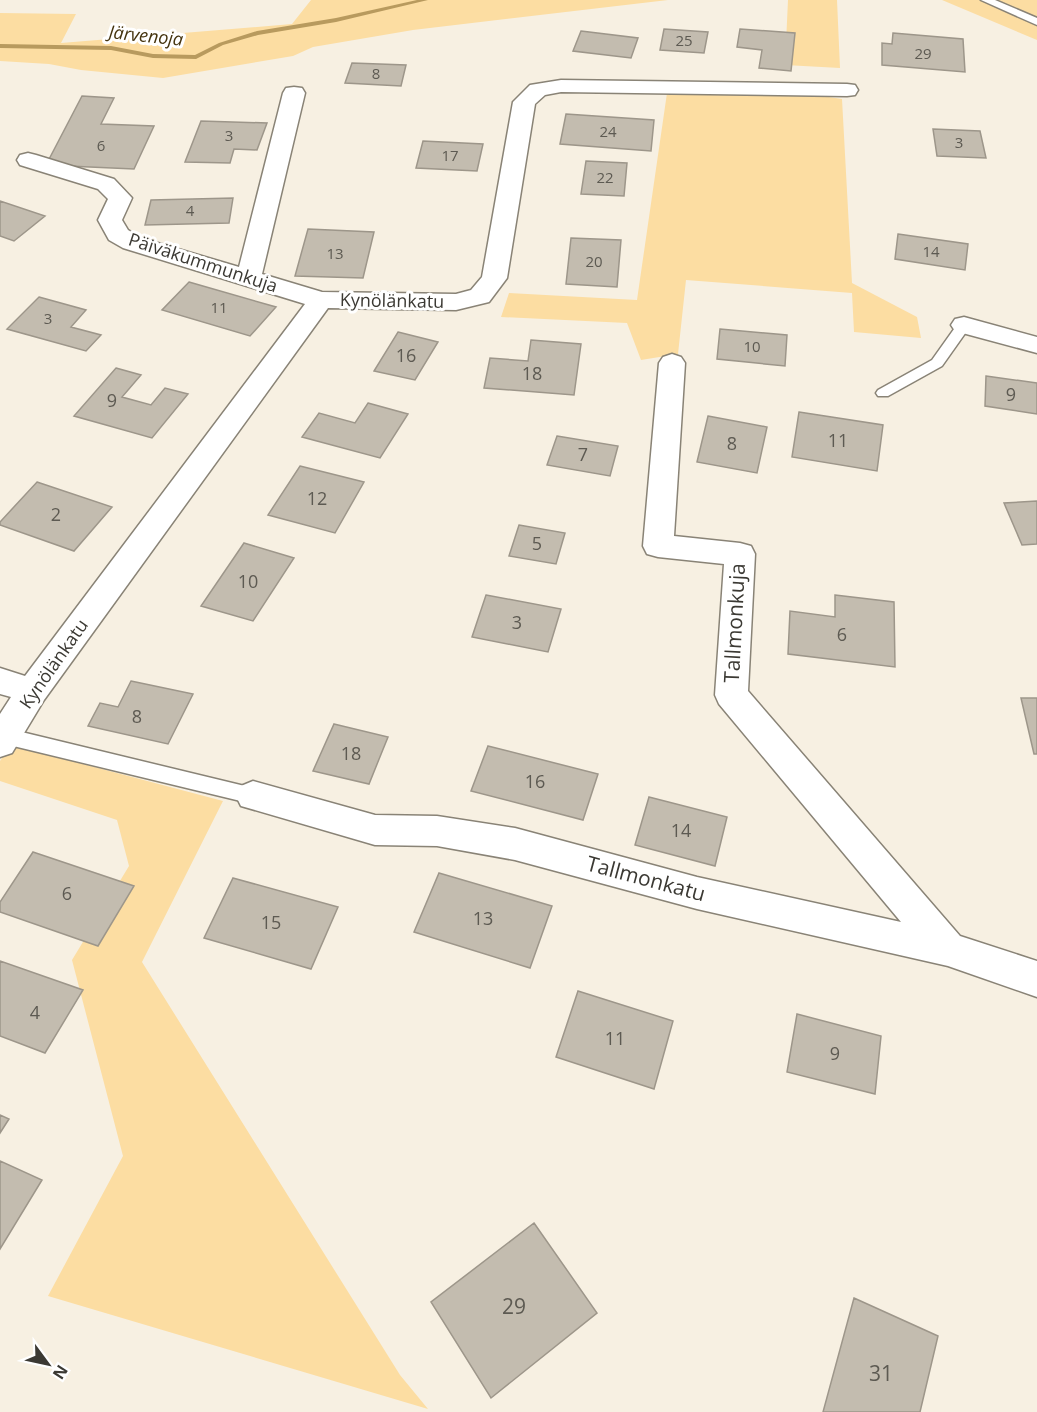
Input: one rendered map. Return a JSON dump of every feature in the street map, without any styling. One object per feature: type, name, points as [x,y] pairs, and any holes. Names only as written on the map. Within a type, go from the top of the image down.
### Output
[{"type":"street","name":"Kynölänkatu","points":[[3,739],[32,691],[321,300],[456,302],[480,296],[494,278],[524,102],[538,90],[561,86],[847,90]]},
{"type":"street","points":[[249,278],[294,93]]},
{"type":"street","name":"Päiväkummunkuja","points":[[28,160],[106,184],[120,198],[110,220],[118,235],[132,243],[321,300]]},
{"type":"street","points":[[964,325],[1037,345]]},
{"type":"street","name":"Tallmonkuja","points":[[672,363],[658,546],[740,554],[731,695],[948,949]]},
{"type":"street","points":[[0,681],[32,691]]},
{"type":"street","name":"Tallmonkatu","points":[[253,796],[375,830],[437,831],[515,844],[697,892],[948,949],[1037,979]]},
{"type":"lane","points":[[986,0],[1037,22]]},
{"type":"lane","points":[[883,393],[938,363],[964,325]]},
{"type":"lane","points":[[3,739],[253,796]]},
{"type":"shaded area","points":[[311,0],[668,0],[413,30],[313,47],[293,56],[163,78],[81,70],[49,64],[0,61],[0,13],[76,14],[61,43],[292,24]]},
{"type":"shaded area","points":[[788,0],[837,0],[840,68],[785,65]]},
{"type":"shaded area","points":[[942,0],[1037,0],[1037,40]]},
{"type":"shaded area","points":[[789,91],[842,99],[852,283],[917,317],[921,338],[854,332],[852,293],[686,280],[678,354],[641,360],[627,323],[501,317],[509,293],[637,300],[667,93]]},
{"type":"shaded area","points":[[11,745],[223,801],[142,962],[400,1375],[428,1409],[48,1296],[123,1156],[72,960],[129,866],[117,820],[0,781],[0,761]]},
{"type":"building","points":[[664,29],[708,32],[704,53],[660,50]]},
{"type":"building","points":[[740,29],[795,33],[791,71],[759,68],[762,50],[737,47]]},
{"type":"building","points":[[581,31],[638,38],[631,58],[573,51]]},
{"type":"building","points":[[893,33],[963,39],[965,72],[882,65],[882,43],[892,44]]},
{"type":"building","points":[[352,63],[406,65],[401,86],[345,83]]},
{"type":"building","points":[[82,96],[114,98],[101,124],[154,126],[134,169],[46,165]]},
{"type":"building","points":[[566,114],[654,120],[651,151],[560,144]]},
{"type":"building","points":[[201,121],[267,123],[257,150],[234,149],[230,163],[185,162]]},
{"type":"building","points":[[933,129],[980,131],[986,158],[937,156]]},
{"type":"building","points":[[423,141],[483,144],[477,171],[416,168]]},
{"type":"building","points":[[586,161],[627,163],[624,196],[581,194]]},
{"type":"building","points":[[233,198],[229,223],[145,225],[151,200]]},
{"type":"building","points":[[0,201],[45,216],[14,241],[0,236]]},
{"type":"building","points":[[308,229],[374,232],[363,278],[295,276]]},
{"type":"building","points":[[898,234],[968,244],[965,270],[895,259]]},
{"type":"building","points":[[571,238],[621,240],[617,287],[566,284]]},
{"type":"building","points":[[189,282],[276,307],[250,336],[162,310]]},
{"type":"building","points":[[39,297],[86,310],[71,327],[101,335],[86,351],[7,329]]},
{"type":"building","points":[[720,329],[787,335],[785,366],[717,359]]},
{"type":"building","points":[[398,332],[438,342],[415,380],[374,371]]},
{"type":"building","points":[[531,340],[581,344],[574,395],[484,388],[490,358],[528,361]]},
{"type":"building","points":[[116,368],[141,375],[122,397],[151,405],[165,388],[188,394],[152,438],[74,416]]},
{"type":"building","points":[[986,376],[1037,383],[1037,414],[985,406]]},
{"type":"building","points":[[368,403],[408,414],[380,458],[302,437],[319,413],[355,423]]},
{"type":"building","points":[[799,412],[883,425],[877,471],[792,457]]},
{"type":"building","points":[[708,416],[767,427],[757,473],[697,462]]},
{"type":"building","points":[[557,436],[618,446],[610,476],[547,465]]},
{"type":"building","points":[[300,466],[364,482],[335,533],[268,515]]},
{"type":"building","points":[[37,482],[112,507],[74,551],[0,525],[0,522]]},
{"type":"building","points":[[1037,501],[1037,544],[1022,545],[1004,503]]},
{"type":"building","points":[[519,525],[565,533],[556,564],[509,556]]},
{"type":"building","points":[[244,543],[294,558],[253,621],[201,606]]},
{"type":"building","points":[[486,595],[561,609],[548,652],[472,637]]},
{"type":"building","points":[[835,595],[894,602],[895,667],[788,654],[790,611],[835,617]]},
{"type":"building","points":[[131,681],[193,694],[168,744],[88,726],[100,703],[118,707]]},
{"type":"building","points":[[1021,698],[1037,698],[1037,754],[1034,754]]},
{"type":"building","points":[[334,724],[388,737],[369,784],[313,771]]},
{"type":"building","points":[[488,746],[598,774],[583,820],[471,791]]},
{"type":"building","points":[[649,797],[727,817],[715,866],[635,845]]},
{"type":"building","points":[[33,852],[134,886],[98,946],[0,912],[0,902]]},
{"type":"building","points":[[439,873],[552,906],[530,968],[414,932]]},
{"type":"building","points":[[233,878],[338,907],[311,969],[204,938]]},
{"type":"building","points":[[0,961],[83,990],[45,1053],[0,1036]]},
{"type":"building","points":[[578,991],[673,1021],[654,1089],[556,1057]]},
{"type":"building","points":[[797,1014],[881,1036],[875,1094],[787,1072]]},
{"type":"building","points":[[0,1115],[9,1119],[0,1133]]},
{"type":"building","points":[[0,1161],[42,1180],[0,1249]]},
{"type":"building","points":[[534,1223],[597,1313],[491,1398],[431,1302]]},
{"type":"building","points":[[854,1298],[938,1336],[920,1412],[823,1412]]},
{"type":"waterway","name":"Järvenoja","points":[[0,46],[111,48],[153,56],[196,57],[221,44],[257,33],[336,20],[425,0]]}]
